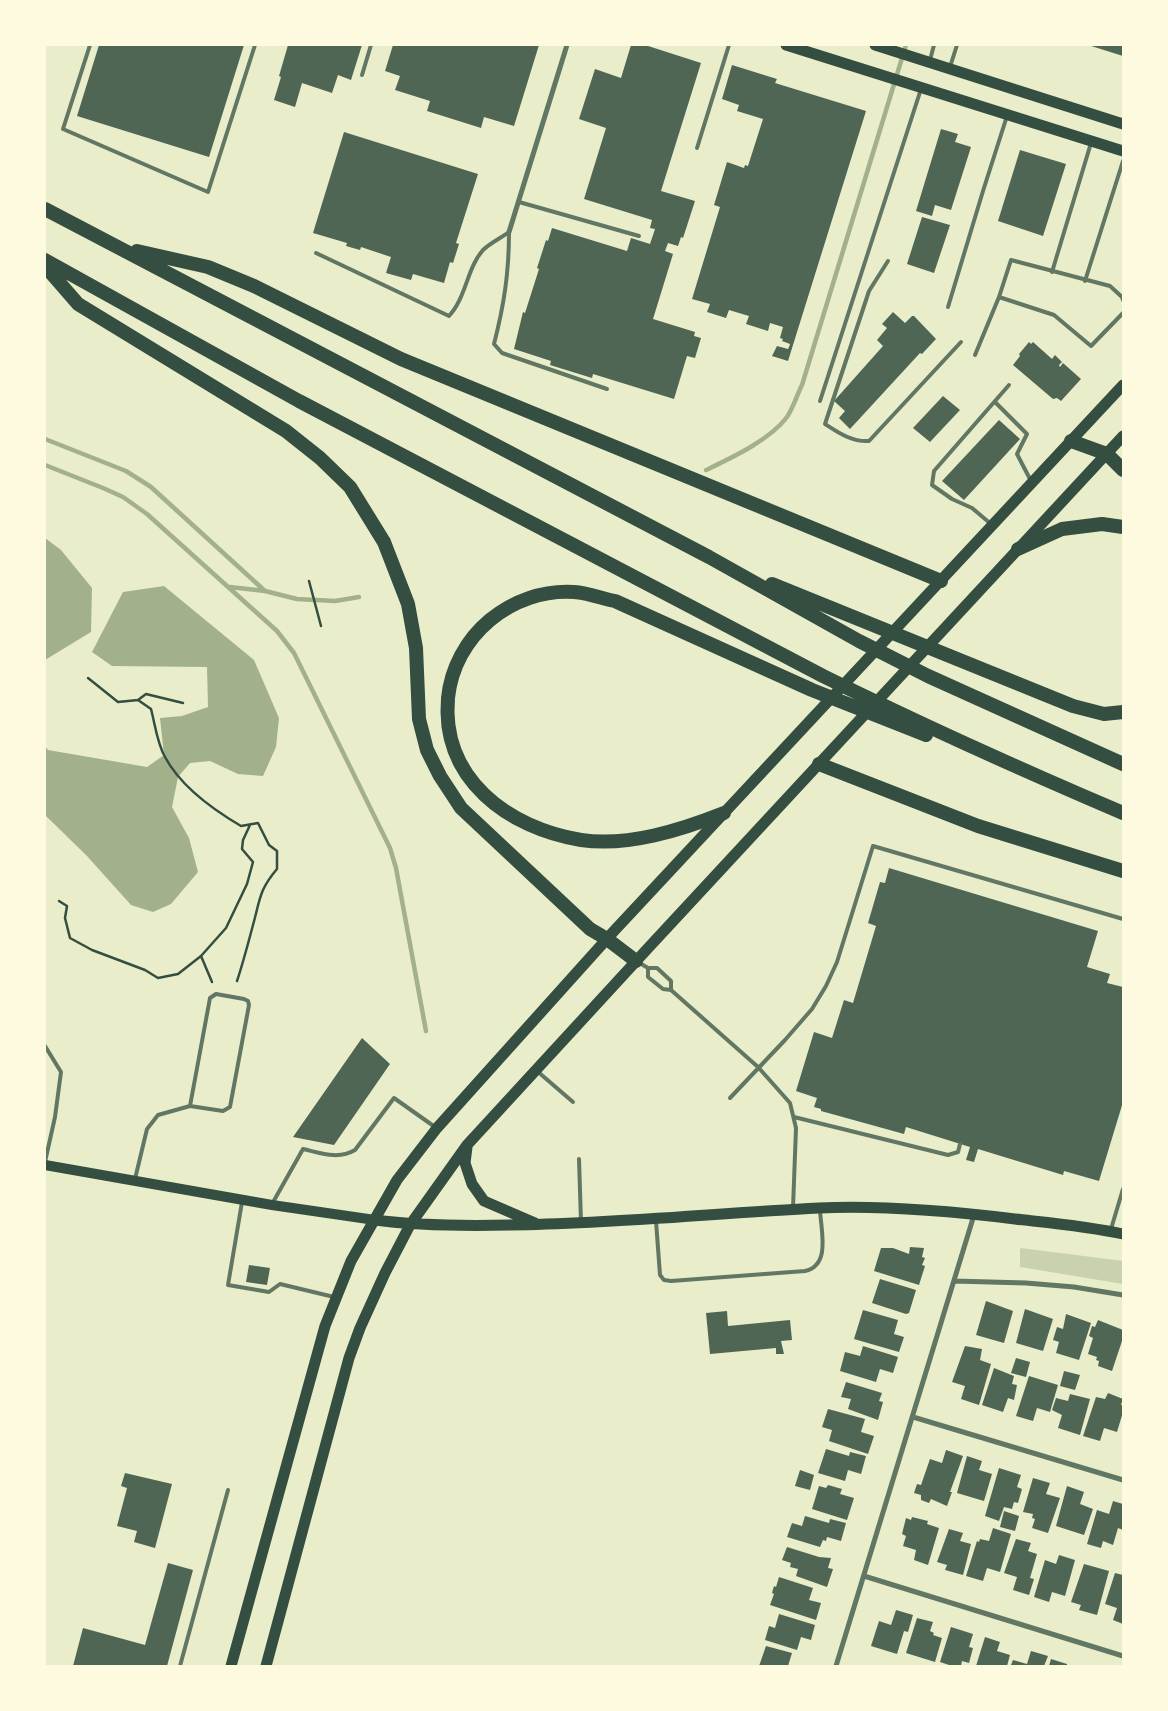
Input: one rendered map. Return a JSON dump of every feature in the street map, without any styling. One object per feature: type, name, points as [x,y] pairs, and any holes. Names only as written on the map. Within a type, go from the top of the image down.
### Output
[{"type":"highway","points":[[45,209],[709,557],[859,641],[928,676],[1123,764]]},
{"type":"highway","points":[[119,247],[208,267],[254,286],[401,359],[941,581]]},
{"type":"highway","points":[[45,260],[299,401],[823,676],[889,715]]},
{"type":"highway","points":[[45,266],[78,304],[286,431],[320,458],[350,487],[384,542],[408,604],[416,648],[419,719],[427,750],[440,776],[461,808],[484,831],[590,929],[608,938],[642,965]]},
{"type":"highway","points":[[1071,441],[1107,454],[1123,470]]},
{"type":"highway","points":[[1018,548],[1062,529],[1102,524],[1123,527]]},
{"type":"highway","points":[[709,557],[874,627],[1073,706],[1104,714],[1123,712]]},
{"type":"highway","points":[[724,813],[671,832],[625,840],[582,840],[559,835],[521,822],[495,806],[470,781],[462,767],[451,739],[447,714],[450,686],[459,658],[475,634],[498,613],[513,604],[546,594],[573,592],[614,601],[812,690],[889,715],[1123,813]]},
{"type":"highway","points":[[819,764],[978,826],[1108,868],[1123,871]]},
{"type":"main road","points":[[875,45],[1123,124]]},
{"type":"main road","points":[[791,46],[1123,151]]},
{"type":"main road","points":[[231,1666],[324,1326],[351,1261],[397,1180],[436,1128],[608,938],[1123,385]]},
{"type":"main road","points":[[266,1666],[349,1358],[364,1320],[410,1225],[467,1146],[536,1070],[642,965],[819,764],[1123,436]]},
{"type":"main road","points":[[467,1146],[465,1163],[472,1184],[484,1201],[539,1225]]},
{"type":"main road","points":[[45,1166],[272,1205],[410,1225],[581,1224],[820,1208],[876,1208],[974,1214],[1071,1225],[1123,1234]]},
{"type":"street","points":[[509,232],[567,45]]},
{"type":"street","points":[[836,1666],[914,1417],[974,1214]]},
{"type":"street","points":[[954,1281],[1026,1283],[1074,1287],[1123,1295]]},
{"type":"street","points":[[914,1417],[1123,1480]]},
{"type":"street","points":[[864,1576],[1123,1656]]},
{"type":"lane","points":[[90,45],[63,129],[208,192],[255,45]]},
{"type":"lane","points":[[362,75],[371,45]]},
{"type":"lane","points":[[696,148],[729,45]]},
{"type":"lane","points":[[925,61],[934,45]]},
{"type":"lane","points":[[950,68],[957,45]]},
{"type":"lane","points":[[820,401],[918,86]]},
{"type":"lane","points":[[948,307],[982,191],[1008,114]]},
{"type":"lane","points":[[1052,272],[1092,141]]},
{"type":"lane","points":[[1085,281],[1123,161]]},
{"type":"lane","points":[[519,202],[639,236]]},
{"type":"lane","points":[[316,253],[450,316],[478,258],[484,250],[509,232]]},
{"type":"lane","points":[[509,232],[509,265],[502,311],[494,344],[502,353],[607,389]]},
{"type":"lane","points":[[975,355],[999,297],[1011,260],[1085,281],[1110,286],[1123,300]]},
{"type":"lane","points":[[888,261],[869,291],[825,424],[843,435],[860,442],[869,441],[881,431],[961,342]]},
{"type":"lane","points":[[999,297],[1054,315],[1091,346],[1123,313]]},
{"type":"lane","points":[[993,525],[972,508],[952,499],[932,485],[934,471],[1009,386]]},
{"type":"lane","points":[[995,402],[1027,434],[1017,454],[1032,483]]},
{"type":"lane","points":[[730,1098],[812,1009],[826,986],[837,962],[873,846],[1123,919]]},
{"type":"lane","points":[[642,965],[648,977],[663,990],[671,990],[758,1067],[790,1103],[796,1128],[793,1210]]},
{"type":"lane","points":[[642,965],[657,968],[671,980],[671,990]]},
{"type":"lane","points":[[134,1181],[147,1129],[158,1115],[190,1106],[223,1111],[230,1107],[249,1005],[248,1001],[216,994],[210,998],[190,1106]]},
{"type":"lane","points":[[45,1046],[61,1072],[55,1117],[45,1162]]},
{"type":"lane","points":[[536,1070],[574,1102]]},
{"type":"lane","points":[[272,1205],[303,1149],[346,1156],[355,1150],[394,1098],[436,1128]]},
{"type":"lane","points":[[794,1117],[948,1155],[958,1152],[960,1144]]},
{"type":"lane","points":[[579,1159],[581,1224]]},
{"type":"lane","points":[[1110,1232],[1123,1189]]},
{"type":"lane","points":[[242,1200],[228,1285],[269,1292],[280,1284],[336,1297]]},
{"type":"lane","points":[[656,1219],[660,1275],[664,1280],[671,1281],[813,1269],[823,1256],[820,1208]]},
{"type":"lane","points":[[180,1666],[228,1490]]},
{"type":"path","points":[[309,581],[322,626]]},
{"type":"path","points":[[88,678],[118,702],[138,700],[146,694],[183,703]]},
{"type":"path","points":[[138,700],[151,708],[164,755],[182,783],[226,818],[241,826],[258,824],[269,845],[277,851],[277,869],[267,881],[260,896],[237,981]]},
{"type":"path","points":[[59,901],[67,906],[65,918],[70,938],[92,950],[145,970],[158,978],[178,974],[201,956],[226,928],[247,884],[253,862],[242,849],[243,840],[250,825]]},
{"type":"path","points":[[201,956],[212,982]]},
{"type":"shaded area","points":[[45,538],[61,550],[92,588],[91,632],[45,660]]},
{"type":"shaded area","points":[[164,586],[254,660],[279,718],[276,747],[263,776],[238,774],[210,761],[190,763],[178,777],[172,807],[189,838],[198,872],[171,904],[153,912],[131,905],[87,856],[45,815],[45,746],[48,750],[147,767],[164,755],[160,718],[182,716],[208,707],[207,667],[112,666],[92,652],[123,592]]},
{"type":"shaded area","points":[[1021,1248],[1123,1261],[1123,1284],[1020,1267]]},
{"type":"building","points":[[99,45],[244,45],[209,157],[77,116]]},
{"type":"building","points":[[288,45],[362,45],[351,80],[338,75],[332,93],[302,83],[295,107],[274,100]]},
{"type":"building","points":[[393,45],[539,45],[514,126],[484,117],[481,128],[427,111],[430,101],[395,90],[400,76],[385,71]]},
{"type":"building","points":[[631,45],[645,45],[701,63],[661,191],[695,201],[683,238],[681,237],[678,246],[668,243],[665,251],[673,254],[653,319],[695,332],[694,336],[701,338],[695,358],[687,356],[674,399],[593,374],[592,378],[550,365],[551,361],[514,349],[523,312],[525,313],[539,269],[537,268],[552,228],[627,251],[631,238],[650,244],[655,229],[650,228],[652,220],[584,199],[606,128],[579,119],[595,69],[621,78]]},
{"type":"building","points":[[1088,45],[1123,45],[1123,56]]},
{"type":"building","points":[[732,65],[777,79],[775,83],[866,111],[788,361],[772,356],[777,346],[788,349],[789,347],[790,344],[782,341],[783,339],[780,338],[783,327],[770,323],[768,331],[746,324],[749,316],[729,310],[726,318],[707,312],[710,304],[692,299],[720,207],[714,205],[727,162],[744,168],[745,165],[748,166],[763,119],[737,111],[739,105],[722,99]]},
{"type":"building","points":[[941,129],[958,134],[955,142],[971,147],[951,210],[935,205],[932,216],[916,211]]},
{"type":"building","points":[[344,132],[478,174],[456,243],[459,244],[453,263],[450,262],[444,283],[413,274],[411,280],[386,273],[391,257],[361,247],[360,250],[346,246],[347,243],[313,233]]},
{"type":"building","points":[[1020,150],[1066,164],[1043,236],[998,221]]},
{"type":"building","points":[[922,217],[950,225],[934,273],[907,264]]},
{"type":"building","points":[[893,312],[905,323],[914,316],[936,339],[922,354],[920,353],[850,429],[839,418],[845,411],[834,401],[883,346],[877,340],[887,328],[882,324]]},
{"type":"building","points":[[1029,342],[1031,344],[1033,342],[1052,359],[1055,355],[1062,362],[1059,365],[1060,367],[1063,363],[1081,379],[1061,401],[1057,398],[1053,399],[1013,365]]},
{"type":"building","points":[[943,396],[960,410],[930,442],[913,428]]},
{"type":"building","points":[[999,420],[1020,439],[964,500],[942,481]]},
{"type":"building","points":[[889,868],[1098,931],[1087,967],[1110,974],[1107,983],[1123,987],[1123,1102],[1099,1181],[1064,1171],[1063,1175],[978,1149],[974,1162],[966,1160],[970,1147],[906,1127],[904,1134],[821,1111],[821,1109],[814,1107],[817,1098],[796,1091],[814,1032],[832,1038],[844,1000],[853,1003],[876,926],[868,923],[880,882],[885,883]]},
{"type":"building","points":[[362,1038],[390,1064],[334,1145],[293,1137]]},
{"type":"building","points":[[910,1247],[924,1248],[922,1257],[925,1258],[922,1265],[925,1266],[919,1285],[874,1271],[881,1248],[893,1248],[909,1254]]},
{"type":"building","points":[[249,1265],[270,1268],[267,1285],[246,1282]]},
{"type":"building","points":[[880,1279],[916,1290],[909,1313],[906,1314],[872,1303]]},
{"type":"building","points":[[986,1301],[1013,1311],[1004,1343],[976,1335]]},
{"type":"building","points":[[1025,1309],[1053,1319],[1043,1351],[1016,1343]]},
{"type":"building","points":[[863,1310],[898,1320],[894,1334],[904,1337],[899,1352],[854,1339]]},
{"type":"building","points":[[727,1311],[728,1326],[790,1320],[792,1340],[781,1341],[784,1354],[776,1354],[776,1348],[710,1354],[706,1313]]},
{"type":"building","points":[[1066,1314],[1091,1323],[1079,1360],[1056,1353],[1059,1342],[1053,1340],[1057,1327],[1063,1329]]},
{"type":"building","points":[[1098,1320],[1123,1330],[1123,1338],[1112,1371],[1098,1366],[1099,1361],[1096,1360],[1097,1357],[1088,1354],[1093,1338],[1089,1336],[1092,1326],[1095,1327]]},
{"type":"building","points":[[863,1346],[898,1357],[893,1373],[880,1369],[876,1382],[840,1371],[845,1352],[860,1356]]},
{"type":"building","points":[[965,1346],[982,1349],[980,1360],[991,1364],[979,1405],[961,1399],[965,1386],[952,1382]]},
{"type":"building","points":[[1016,1358],[1030,1362],[1026,1377],[1011,1373]]},
{"type":"building","points":[[994,1368],[1014,1376],[1012,1384],[1017,1385],[1014,1400],[1008,1398],[1003,1412],[982,1405]]},
{"type":"building","points":[[1064,1371],[1080,1375],[1075,1390],[1060,1386]]},
{"type":"building","points":[[1029,1376],[1058,1385],[1050,1412],[1037,1408],[1033,1421],[1016,1416]]},
{"type":"building","points":[[846,1382],[882,1393],[879,1401],[883,1402],[878,1420],[848,1409],[851,1399],[841,1397]]},
{"type":"building","points":[[1108,1393],[1123,1399],[1121,1405],[1123,1405],[1123,1412],[1117,1432],[1104,1428],[1100,1441],[1083,1436],[1096,1397],[1105,1399]]},
{"type":"building","points":[[1070,1394],[1090,1399],[1080,1435],[1058,1428],[1062,1415],[1052,1410],[1056,1398],[1068,1401]]},
{"type":"building","points":[[828,1409],[865,1419],[861,1432],[874,1436],[868,1454],[829,1441],[832,1430],[822,1427]]},
{"type":"building","points":[[826,1449],[849,1456],[850,1452],[866,1456],[861,1474],[848,1470],[845,1481],[818,1473]]},
{"type":"building","points":[[946,1450],[963,1456],[947,1506],[931,1499],[929,1503],[921,1500],[921,1495],[914,1493],[917,1484],[921,1485],[930,1459],[942,1463]]},
{"type":"building","points":[[967,1456],[982,1461],[979,1470],[992,1474],[984,1501],[957,1493]]},
{"type":"building","points":[[999,1468],[1021,1475],[1017,1487],[1022,1489],[1018,1503],[1014,1502],[1012,1509],[1004,1507],[999,1521],[985,1516]]},
{"type":"building","points":[[800,1470],[814,1475],[810,1490],[795,1486]]},
{"type":"building","points":[[125,1473],[172,1484],[155,1548],[134,1542],[137,1531],[117,1526],[127,1488],[121,1486]]},
{"type":"building","points":[[1033,1478],[1050,1483],[1046,1494],[1060,1498],[1048,1533],[1032,1528],[1035,1519],[1032,1518],[1033,1514],[1023,1512]]},
{"type":"building","points":[[828,1485],[842,1489],[840,1494],[854,1498],[847,1520],[812,1509],[819,1486],[826,1488]]},
{"type":"building","points":[[1067,1486],[1084,1492],[1080,1504],[1093,1509],[1084,1535],[1056,1526]]},
{"type":"building","points":[[1113,1501],[1123,1504],[1123,1530],[1118,1528],[1113,1545],[1103,1541],[1101,1548],[1087,1544],[1097,1510],[1109,1514]]},
{"type":"building","points":[[1004,1511],[1019,1516],[1015,1531],[1000,1527]]},
{"type":"building","points":[[805,1516],[829,1523],[830,1519],[846,1523],[841,1541],[827,1537],[826,1541],[823,1540],[820,1547],[787,1537],[792,1523],[802,1526]]},
{"type":"building","points":[[912,1517],[928,1521],[927,1524],[939,1528],[928,1565],[914,1560],[916,1550],[903,1546],[906,1536],[902,1534],[906,1518],[911,1520]]},
{"type":"building","points":[[993,1528],[1011,1534],[1000,1572],[987,1568],[983,1581],[966,1576],[977,1541],[979,1542],[980,1539],[989,1541]]},
{"type":"building","points":[[949,1529],[963,1533],[960,1541],[971,1544],[963,1575],[945,1570],[947,1565],[937,1562]]},
{"type":"building","points":[[1016,1539],[1031,1543],[1028,1551],[1037,1554],[1030,1578],[1034,1579],[1029,1595],[1013,1590],[1017,1577],[1004,1573]]},
{"type":"building","points":[[787,1547],[819,1557],[831,1558],[828,1568],[833,1569],[827,1587],[796,1576],[798,1569],[790,1567],[791,1563],[782,1560]]},
{"type":"building","points":[[1059,1555],[1075,1560],[1065,1596],[1052,1592],[1049,1602],[1034,1597],[1045,1560],[1056,1564]]},
{"type":"building","points":[[168,1563],[193,1570],[167,1666],[73,1666],[83,1628],[145,1645]]},
{"type":"building","points":[[1084,1564],[1109,1571],[1097,1615],[1079,1610],[1081,1605],[1071,1602]]},
{"type":"building","points":[[1115,1573],[1123,1575],[1123,1624],[1113,1620],[1117,1608],[1105,1604]]},
{"type":"building","points":[[779,1577],[813,1588],[809,1600],[821,1603],[816,1620],[770,1605],[774,1594],[772,1593],[774,1586],[776,1587]]},
{"type":"building","points":[[896,1610],[913,1615],[908,1632],[904,1631],[897,1654],[871,1646],[879,1621],[891,1625]]},
{"type":"building","points":[[779,1614],[815,1625],[811,1640],[801,1637],[797,1650],[765,1640],[769,1626],[775,1628]]},
{"type":"building","points":[[917,1618],[933,1622],[930,1631],[934,1633],[933,1635],[942,1638],[935,1662],[906,1653]]},
{"type":"building","points":[[951,1627],[973,1634],[969,1647],[973,1648],[969,1663],[962,1661],[961,1666],[952,1666],[940,1662]]},
{"type":"building","points":[[985,1637],[1000,1642],[997,1651],[1010,1655],[1007,1666],[976,1666]]},
{"type":"building","points":[[766,1646],[792,1653],[788,1666],[759,1666]]},
{"type":"building","points":[[1031,1651],[1048,1656],[1044,1666],[1011,1665],[1013,1660],[1027,1664]]},
{"type":"building","points":[[1051,1659],[1067,1664],[1067,1666],[1049,1666]]},
{"type":"waterway","points":[[706,470],[760,441],[780,425],[791,410],[802,385],[906,45]]},
{"type":"waterway","points":[[45,439],[126,471],[151,487],[265,591]]},
{"type":"waterway","points":[[45,465],[123,497],[147,514],[277,631],[294,653],[390,848],[396,868],[426,1031]]},
{"type":"waterway","points":[[230,587],[265,591],[297,599],[335,601],[359,597]]}]
